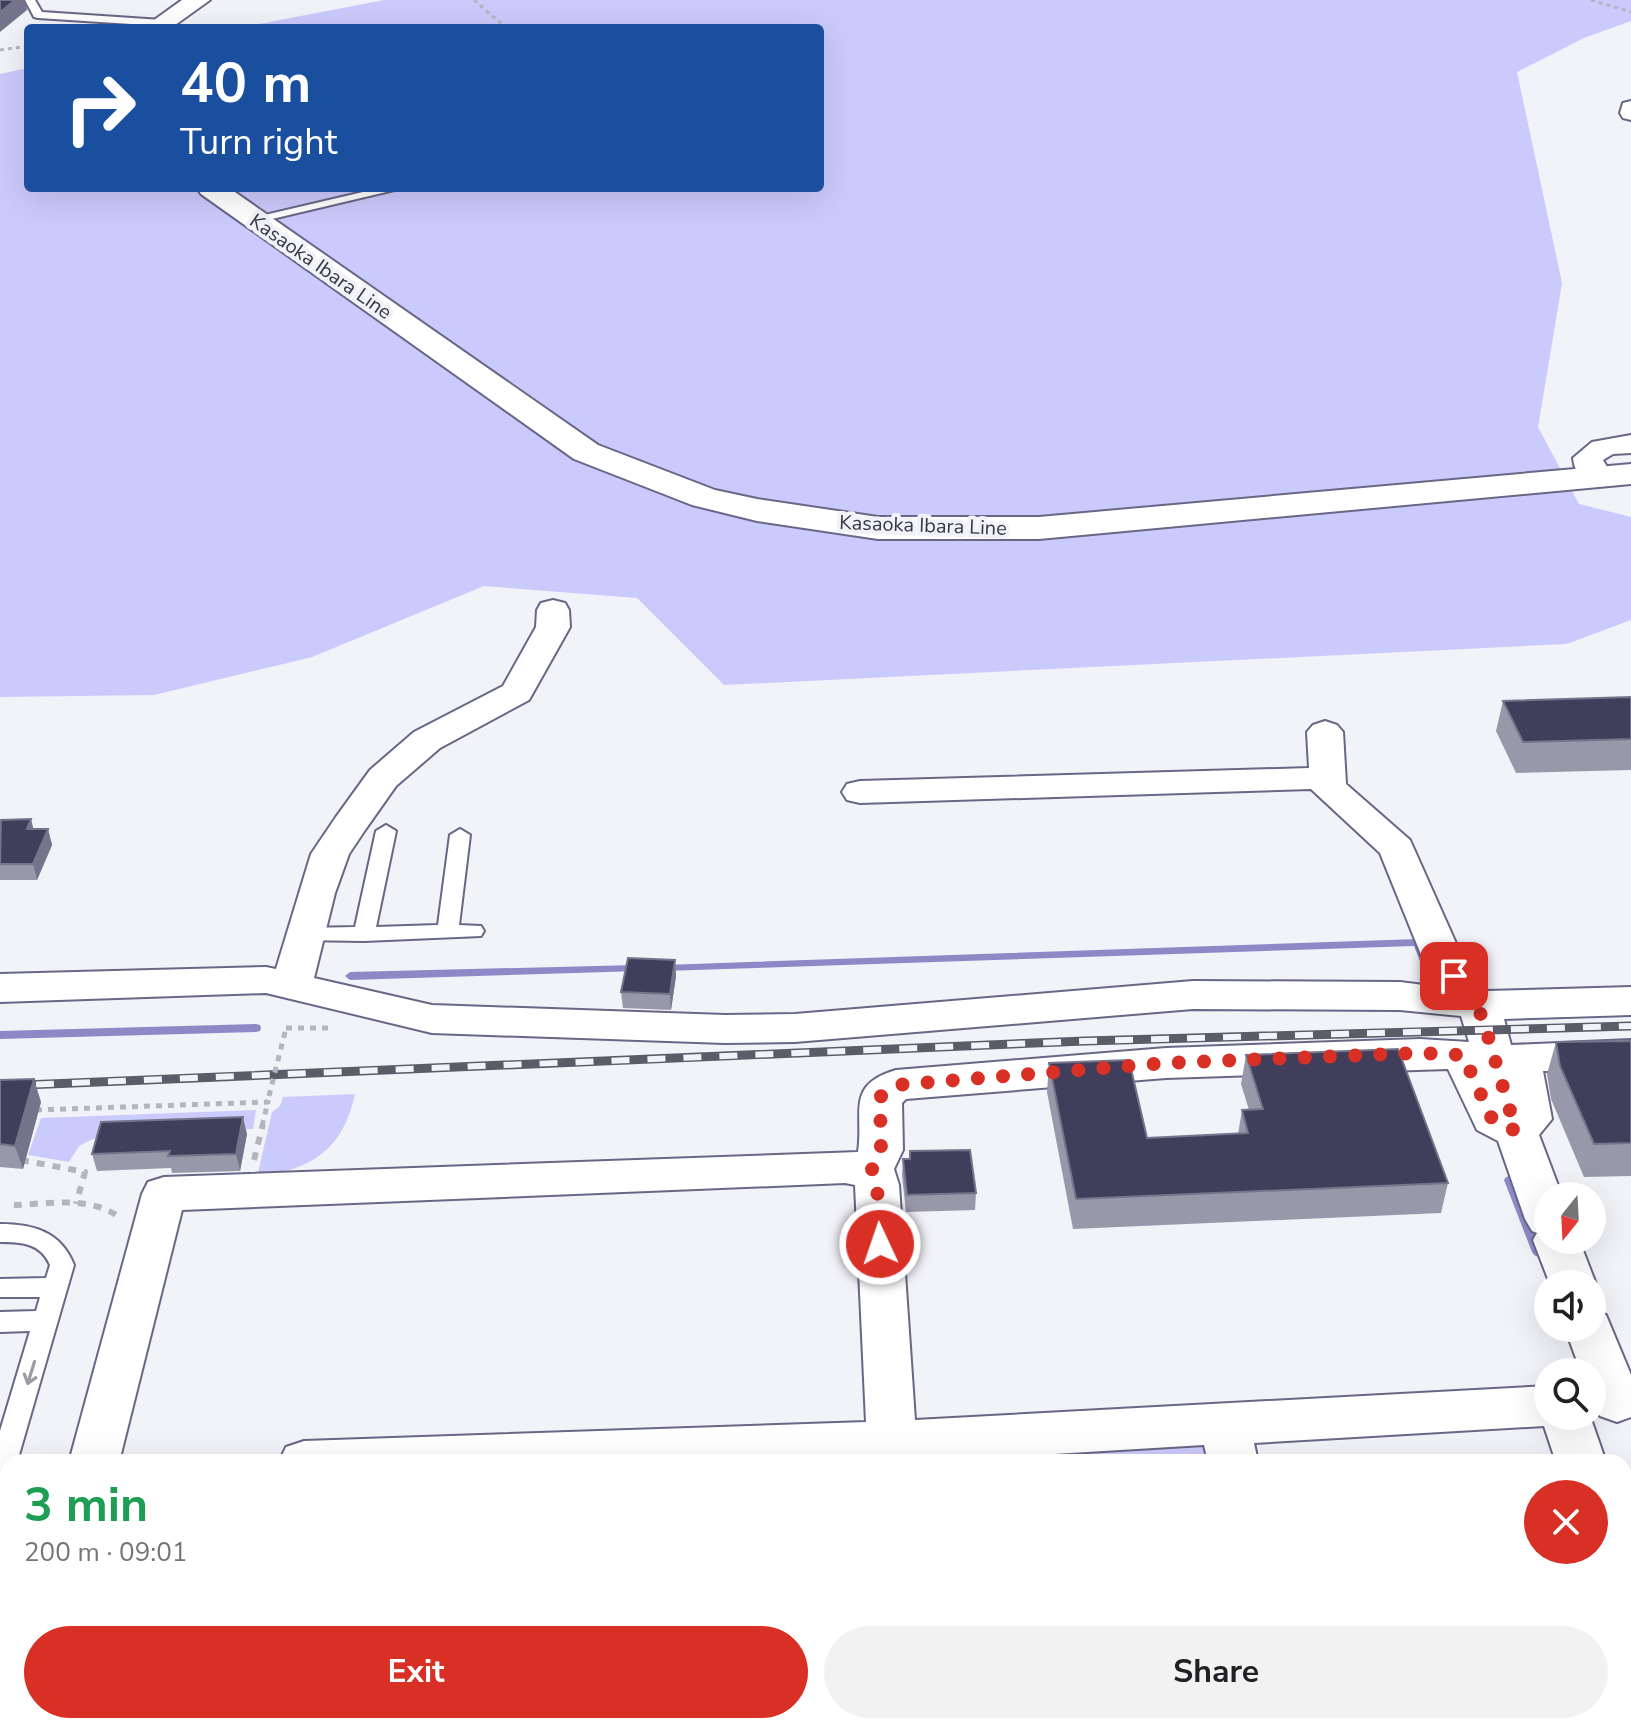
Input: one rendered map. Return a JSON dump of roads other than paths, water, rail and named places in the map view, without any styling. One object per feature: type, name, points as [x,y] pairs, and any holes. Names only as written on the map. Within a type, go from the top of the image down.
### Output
[{"type":"main road","points":[[160,24],[198,0]]},
{"type":"main road","name":"Kasaoka Ibara Line","points":[[217,192],[586,452],[704,498],[757,510],[878,528],[1039,528],[1615,475]]},
{"type":"street","points":[[1615,475],[1589,467],[1588,458],[1594,451],[1607,446],[1631,444]]},
{"type":"street","points":[[292,984],[330,854],[383,778],[427,740],[517,693],[553,627],[553,610]]},
{"type":"street","points":[[1325,732],[1328,787],[1397,848],[1444,962],[1487,1029],[1516,1131],[1535,1182]]},
{"type":"street","points":[[860,792],[1326,778]]},
{"type":"street","points":[[0,988],[266,980],[432,1019],[725,1029],[795,1028],[1193,995],[1400,996],[1472,1004],[1551,1005],[1631,1001]]},
{"type":"street","points":[[892,1451],[877,1185],[872,1169],[881,1150],[880,1097],[896,1085],[1166,1063],[1420,1053],[1463,1055],[1492,1119],[1516,1131]]},
{"type":"street","points":[[1516,1131],[1530,1119],[1520,1057],[1631,1055]]},
{"type":"street","points":[[96,1454],[164,1194],[845,1167],[872,1169]]},
{"type":"street","points":[[1594,1342],[1613,1402]]},
{"type":"street","points":[[732,1454],[1229,1444],[1534,1408]]},
{"type":"street","points":[[1570,1430],[1578,1454]]},
{"type":"lane","points":[[30,0],[38,15],[146,24]]},
{"type":"lane","points":[[255,219],[379,192]]},
{"type":"lane","points":[[364,934],[386,831]]},
{"type":"lane","points":[[448,931],[460,835]]},
{"type":"lane","points":[[305,935],[474,931]]},
{"type":"lane","points":[[0,1233],[44,1238],[58,1251],[62,1265],[7,1454]]},
{"type":"lane","points":[[0,1288],[56,1287]]},
{"type":"lane","points":[[0,1322],[47,1321]]},
{"type":"waterway","points":[[664,968],[1418,942],[1429,972]]},
{"type":"waterway","points":[[350,976],[636,969]]},
{"type":"waterway","points":[[0,1035],[256,1028]]},
{"type":"waterway","points":[[1510,1180],[1534,1242]]},
{"type":"railway","points":[[0,1086],[1085,1041],[1631,1026]]}]
